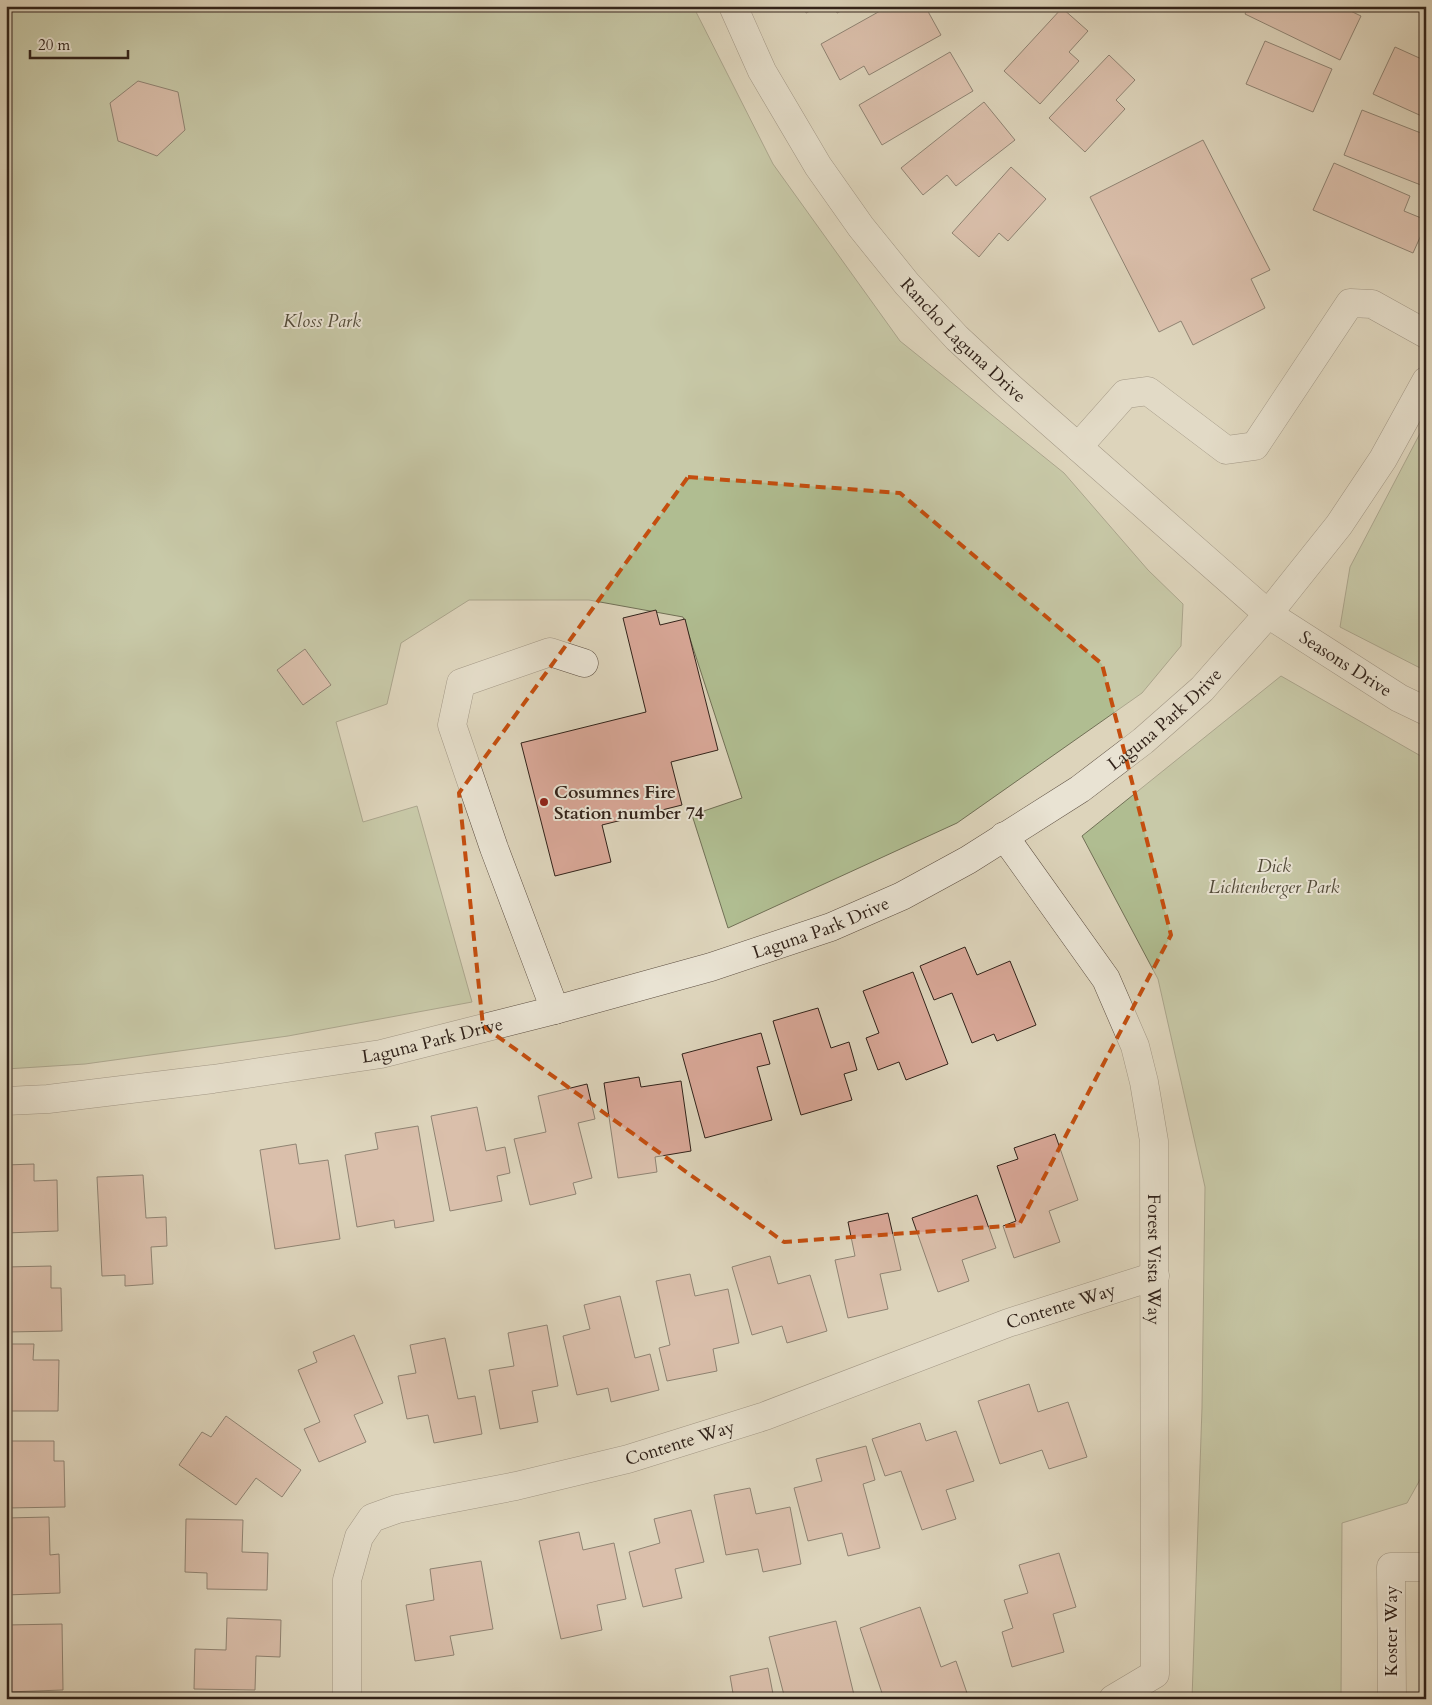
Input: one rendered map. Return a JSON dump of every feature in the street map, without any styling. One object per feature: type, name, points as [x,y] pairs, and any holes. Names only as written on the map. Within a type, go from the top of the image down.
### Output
[{"type":"street","name":"Rancho Laguna Drive","points":[[732,6],[762,70],[818,166],[860,227],[907,284],[957,338],[1268,614]]},
{"type":"street","points":[[1078,447],[1124,394],[1148,392],[1226,450],[1256,446],[1350,303],[1372,304],[1426,334]]},
{"type":"street","name":"Laguna Park Drive","points":[[6,1101],[48,1099],[203,1080],[381,1054],[555,1010],[711,967],[831,927],[902,896],[968,860],[1080,789],[1143,741],[1202,689],[1268,614],[1339,525],[1383,459],[1426,381]]},
{"type":"street","name":"Seasons Drive","points":[[1268,614],[1399,698],[1426,711]]},
{"type":"street","points":[[555,1010],[494,848],[452,725],[461,683],[550,652],[584,663]]},
{"type":"street","name":"Forest Vista Way","points":[[1004,836],[1106,979],[1135,1046],[1144,1082],[1154,1141],[1155,1674],[1113,1699]]},
{"type":"street","name":"Contente Way","points":[[347,1699],[347,1580],[360,1537],[372,1518],[397,1509],[525,1484],[683,1442],[765,1416],[1008,1323],[1155,1276]]},
{"type":"street","name":"Koster Way","points":[[1392,1699],[1391,1567],[1426,1567]]},
{"type":"highlighted area","points":[[688,477],[900,493],[1102,664],[1171,935],[1019,1225],[784,1242],[483,1026],[459,793]]},
{"type":"green space","name":"Kloss Park","points":[[6,6],[693,6],[773,164],[900,341],[1064,473],[1148,570],[1183,604],[1181,646],[1142,693],[957,823],[728,928],[692,815],[742,798],[683,617],[589,600],[469,600],[401,643],[387,704],[336,722],[363,822],[417,806],[472,1002],[288,1036],[85,1064],[6,1069]]},
{"type":"green space","points":[[1426,422],[1426,671],[1340,627],[1350,567]]},
{"type":"green space","name":"Dick Lichtenberger Park","points":[[1281,676],[1426,759],[1426,1469],[1407,1503],[1342,1523],[1341,1699],[1192,1699],[1202,1408],[1205,1187],[1158,979],[1082,836]]},
{"type":"building","points":[[803,6],[820,6],[806,13]]},
{"type":"building","points":[[834,6],[851,6],[837,13]]},
{"type":"building","points":[[889,6],[925,6],[941,35],[869,75],[864,66],[840,80],[821,44]]},
{"type":"building","points":[[1249,6],[1340,6],[1361,16],[1340,60],[1245,14]]},
{"type":"building","points":[[1062,8],[1088,31],[1069,52],[1079,61],[1040,104],[1004,71]]},
{"type":"building","points":[[1265,41],[1332,69],[1313,112],[1246,84]]},
{"type":"building","points":[[1395,47],[1426,61],[1426,118],[1373,94]]},
{"type":"building","points":[[950,52],[973,91],[882,145],[859,105]]},
{"type":"building","points":[[1109,55],[1135,80],[1116,100],[1125,109],[1085,152],[1049,118]]},
{"type":"building","points":[[138,81],[178,92],[185,130],[157,156],[118,141],[110,103]]},
{"type":"building","points":[[984,102],[1015,140],[956,186],[947,175],[923,195],[901,168]]},
{"type":"building","points":[[1362,110],[1426,135],[1426,187],[1344,155]]},
{"type":"building","points":[[1203,140],[1270,270],[1251,279],[1265,308],[1193,345],[1181,321],[1159,332],[1090,197]]},
{"type":"building","points":[[1334,163],[1410,196],[1404,211],[1426,220],[1413,253],[1313,210]]},
{"type":"building","points":[[1011,167],[1046,199],[1008,241],[999,233],[979,257],[952,233]]},
{"type":"building","points":[[656,610],[660,625],[685,619],[718,750],[671,762],[682,805],[602,825],[611,862],[555,876],[521,743],[646,712],[623,618]]},
{"type":"building","points":[[305,649],[331,685],[303,705],[277,670]]},
{"type":"building","points":[[965,947],[977,975],[1010,961],[1036,1025],[997,1041],[994,1034],[972,1043],[952,993],[934,1000],[920,966]]},
{"type":"building","points":[[913,972],[948,1064],[906,1080],[899,1062],[878,1070],[866,1038],[879,1033],[863,991]]},
{"type":"building","points":[[818,1008],[831,1048],[849,1042],[857,1070],[844,1074],[852,1100],[801,1115],[773,1021]]},
{"type":"building","points":[[761,1033],[770,1064],[757,1067],[772,1120],[705,1138],[682,1054]]},
{"type":"building","points":[[639,1077],[641,1087],[681,1081],[691,1151],[655,1157],[657,1172],[618,1178],[604,1083]]},
{"type":"building","points":[[587,1084],[595,1119],[578,1123],[592,1178],[573,1183],[576,1194],[530,1205],[514,1139],[546,1132],[538,1096]]},
{"type":"building","points":[[477,1107],[486,1151],[505,1147],[510,1173],[497,1176],[502,1201],[450,1211],[431,1116]]},
{"type":"building","points":[[418,1126],[434,1221],[395,1228],[394,1220],[357,1227],[345,1155],[378,1149],[375,1133]]},
{"type":"building","points":[[1055,1134],[1078,1200],[1049,1211],[1060,1242],[1014,1258],[1003,1226],[1016,1221],[997,1166],[1018,1159],[1014,1148]]},
{"type":"building","points":[[296,1144],[299,1164],[328,1160],[340,1239],[275,1249],[260,1150]]},
{"type":"building","points":[[34,1164],[34,1181],[57,1180],[58,1231],[6,1233],[6,1165]]},
{"type":"building","points":[[143,1175],[146,1218],[166,1217],[167,1246],[151,1247],[153,1284],[125,1286],[125,1275],[102,1276],[97,1177]]},
{"type":"building","points":[[977,1195],[996,1248],[962,1260],[969,1281],[938,1292],[912,1218]]},
{"type":"building","points":[[888,1213],[901,1270],[880,1274],[888,1309],[848,1318],[835,1260],[855,1256],[848,1222]]},
{"type":"building","points":[[770,1256],[778,1284],[810,1275],[827,1331],[787,1343],[782,1326],[752,1335],[732,1267]]},
{"type":"building","points":[[51,1266],[51,1288],[61,1288],[62,1331],[6,1332],[6,1267]]},
{"type":"building","points":[[690,1274],[695,1296],[728,1289],[739,1343],[713,1349],[717,1371],[667,1381],[659,1348],[670,1345],[656,1281]]},
{"type":"building","points":[[620,1296],[635,1358],[650,1354],[659,1390],[611,1402],[608,1388],[577,1395],[563,1336],[590,1329],[584,1305]]},
{"type":"building","points":[[547,1325],[558,1386],[532,1391],[538,1422],[500,1429],[489,1370],[514,1366],[508,1333]]},
{"type":"building","points":[[354,1335],[383,1403],[354,1415],[366,1442],[319,1462],[304,1429],[320,1422],[298,1370],[317,1362],[313,1352]]},
{"type":"building","points":[[445,1338],[458,1399],[475,1396],[482,1434],[434,1443],[428,1415],[407,1419],[398,1376],[416,1373],[410,1345]]},
{"type":"building","points":[[6,1344],[34,1344],[33,1360],[59,1360],[58,1411],[6,1411]]},
{"type":"building","points":[[1029,1384],[1038,1412],[1068,1402],[1087,1457],[1049,1469],[1042,1450],[1000,1464],[978,1401]]},
{"type":"building","points":[[226,1416],[301,1470],[282,1497],[256,1478],[236,1505],[179,1465],[202,1432],[211,1437]]},
{"type":"building","points":[[920,1423],[926,1441],[956,1431],[974,1481],[946,1490],[956,1519],[922,1530],[901,1471],[885,1476],[872,1439]]},
{"type":"building","points":[[6,1441],[54,1441],[54,1461],[64,1461],[65,1507],[6,1508]]},
{"type":"building","points":[[866,1446],[875,1480],[863,1484],[880,1548],[848,1556],[842,1533],[808,1541],[794,1488],[822,1481],[816,1459]]},
{"type":"building","points":[[750,1488],[756,1514],[790,1507],[801,1564],[763,1572],[758,1549],[726,1555],[714,1495]]},
{"type":"building","points":[[691,1510],[704,1562],[675,1569],[682,1598],[643,1607],[629,1552],[660,1543],[654,1519]]},
{"type":"building","points":[[49,1517],[50,1555],[59,1554],[60,1593],[6,1595],[6,1518]]},
{"type":"building","points":[[186,1519],[243,1520],[242,1552],[268,1553],[267,1590],[207,1589],[207,1573],[185,1572]]},
{"type":"building","points":[[579,1532],[583,1550],[614,1543],[626,1599],[597,1605],[602,1630],[561,1639],[539,1541]]},
{"type":"building","points":[[1059,1553],[1076,1607],[1053,1614],[1064,1652],[1012,1667],[1002,1632],[1013,1628],[1004,1600],[1028,1593],[1019,1565]]},
{"type":"building","points":[[481,1561],[493,1629],[450,1636],[454,1655],[415,1661],[406,1605],[434,1600],[430,1569]]},
{"type":"building","points":[[920,1607],[941,1667],[956,1661],[968,1696],[961,1699],[914,1699],[913,1695],[903,1699],[884,1699],[860,1628]]},
{"type":"building","points":[[227,1618],[281,1620],[280,1657],[256,1656],[255,1690],[194,1689],[195,1649],[226,1650]]},
{"type":"building","points":[[836,1621],[855,1699],[785,1699],[769,1637]]},
{"type":"building","points":[[62,1624],[63,1690],[6,1692],[6,1625]]},
{"type":"building","points":[[768,1668],[774,1699],[734,1699],[730,1676]]},
{"type":"building","points":[[644,1697],[644,1699],[615,1699]]},
{"type":"place","name":"Cosumnes Fire Station number 74","points":[[544,802]]}]
